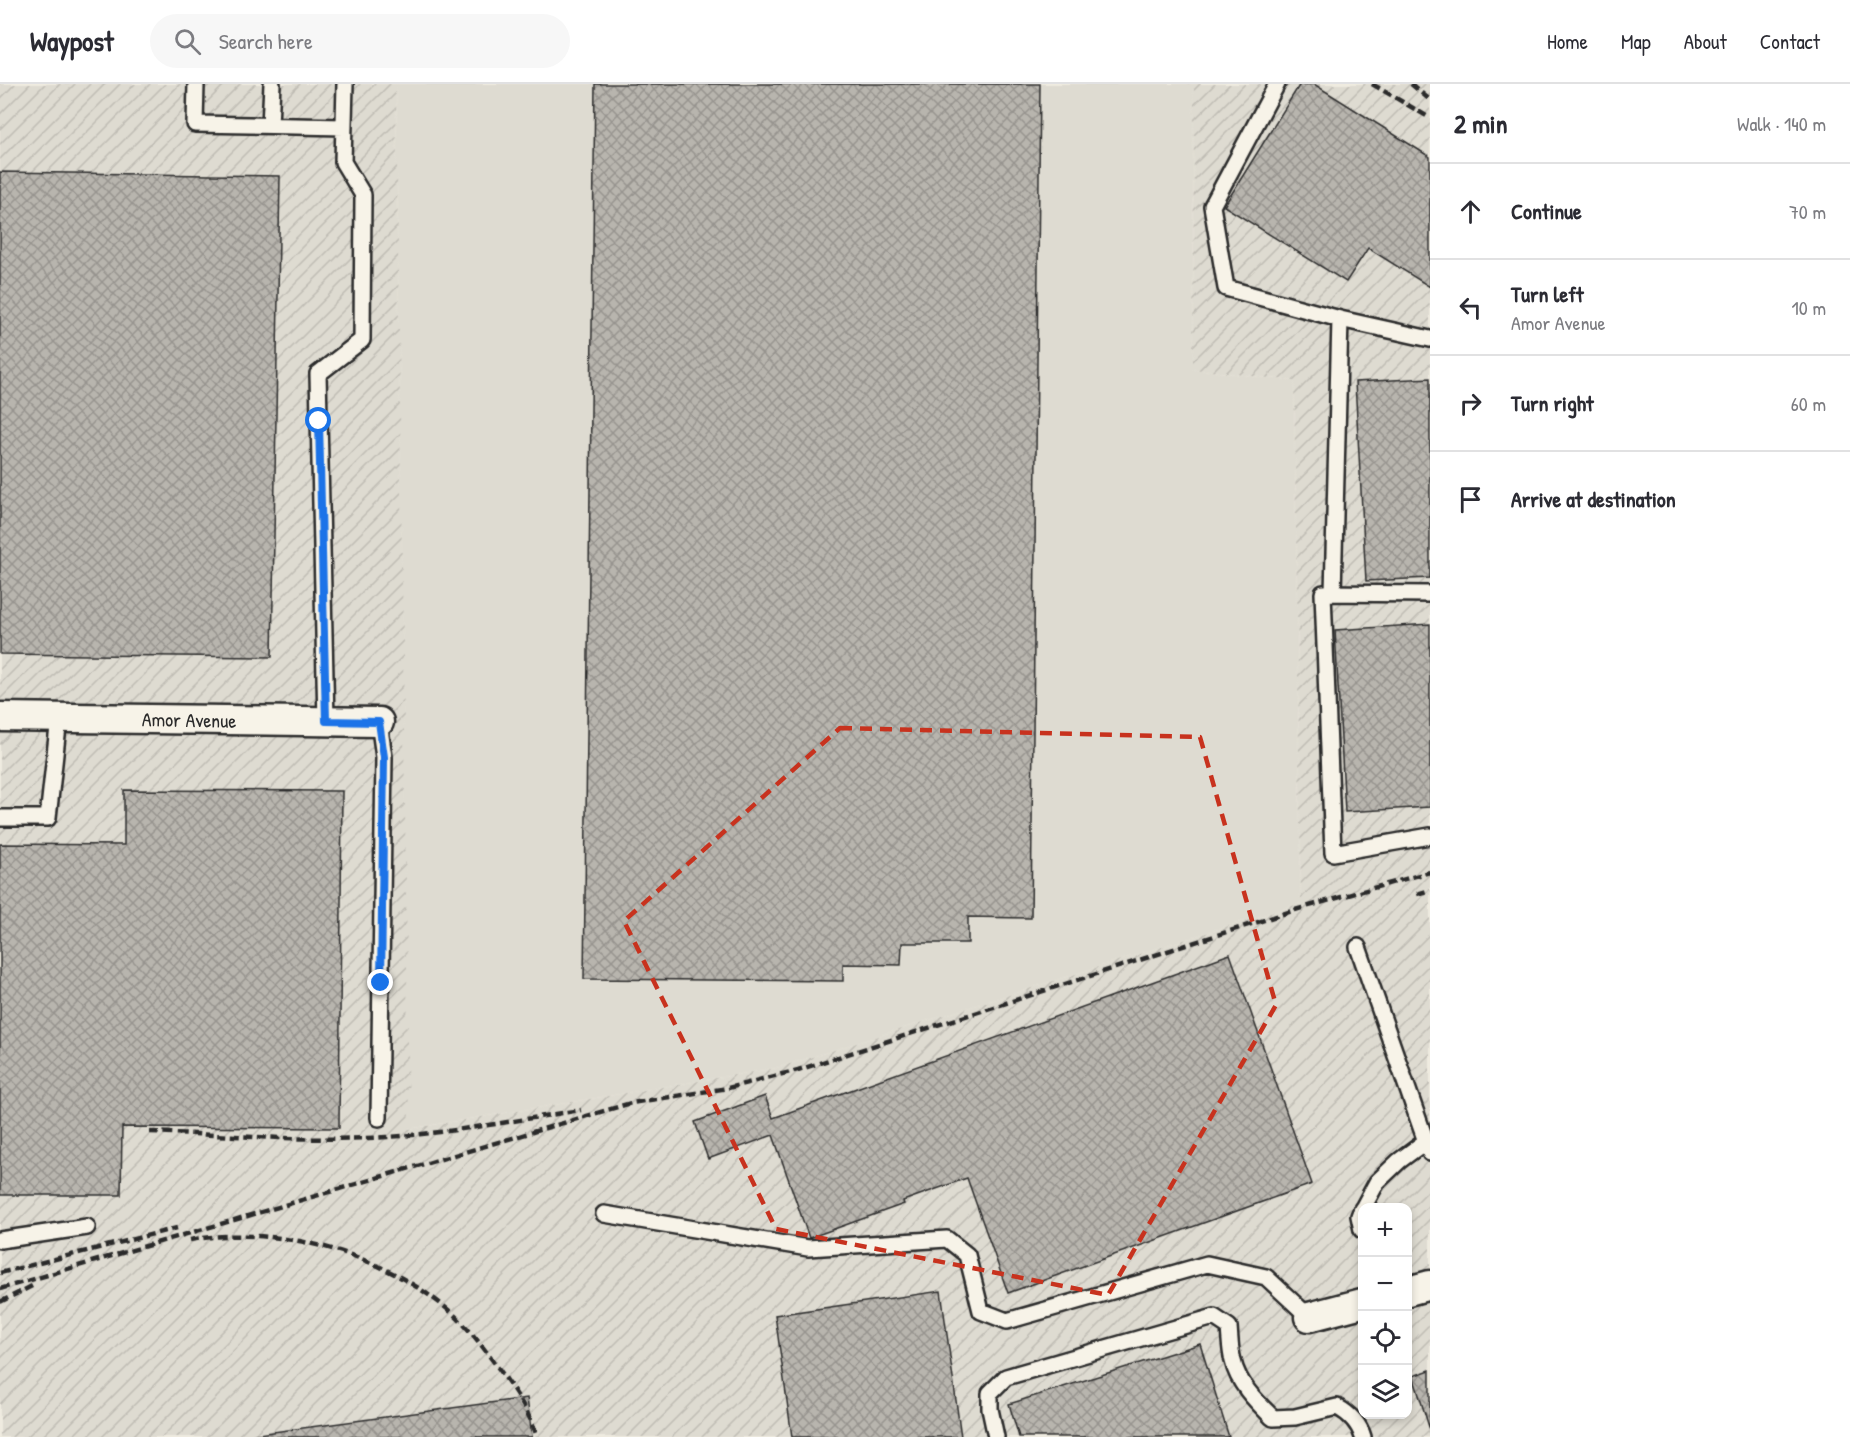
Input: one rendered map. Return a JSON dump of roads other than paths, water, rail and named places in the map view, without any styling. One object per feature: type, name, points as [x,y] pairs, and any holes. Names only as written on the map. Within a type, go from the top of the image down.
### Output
[{"type":"street","name":"Amor Avenue","points":[[0,717],[379,722]]},
{"type":"street","points":[[1412,1290],[1430,1285]]},
{"type":"street","points":[[1310,1317],[1358,1304]]},
{"type":"lane","points":[[196,84],[195,123],[344,127]]},
{"type":"lane","points":[[270,125],[272,84]]},
{"type":"lane","points":[[326,721],[318,374],[362,340],[363,195],[343,162],[345,84]]},
{"type":"lane","points":[[1277,84],[1212,206],[1226,288],[1340,319],[1430,339]]},
{"type":"lane","points":[[1333,593],[1340,319]]},
{"type":"lane","points":[[1430,594],[1323,593],[1333,853],[1430,836]]},
{"type":"lane","points":[[0,818],[48,818],[59,718]]},
{"type":"lane","points":[[379,722],[384,757],[379,1118]]},
{"type":"lane","points":[[1358,947],[1428,1147],[1399,1161],[1377,1182],[1366,1203]]},
{"type":"lane","points":[[604,1214],[808,1248],[947,1239],[967,1255],[981,1311],[1007,1321],[1207,1264],[1266,1277],[1310,1317]]},
{"type":"lane","points":[[0,1240],[87,1227]]},
{"type":"lane","points":[[996,1437],[990,1409],[990,1393],[1006,1377],[1214,1317],[1229,1327],[1233,1361],[1242,1381],[1273,1418],[1295,1417],[1337,1407],[1348,1413],[1360,1428],[1363,1437]]},
{"type":"railway","points":[[1372,84],[1430,118]]},
{"type":"railway","points":[[1411,84],[1430,100]]},
{"type":"railway","points":[[0,1289],[631,1103],[728,1088],[798,1070],[1295,910],[1430,872]]},
{"type":"railway","points":[[1417,894],[1430,890]]},
{"type":"railway","points":[[150,1132],[298,1138],[387,1137],[460,1129],[581,1110]]},
{"type":"railway","points":[[0,1273],[177,1228]]},
{"type":"railway","points":[[190,1240],[225,1236],[259,1236],[294,1240],[362,1259],[394,1274],[424,1292],[452,1313],[471,1333],[516,1393],[537,1437]]},
{"type":"railway","points":[[0,1302],[32,1286]]}]
